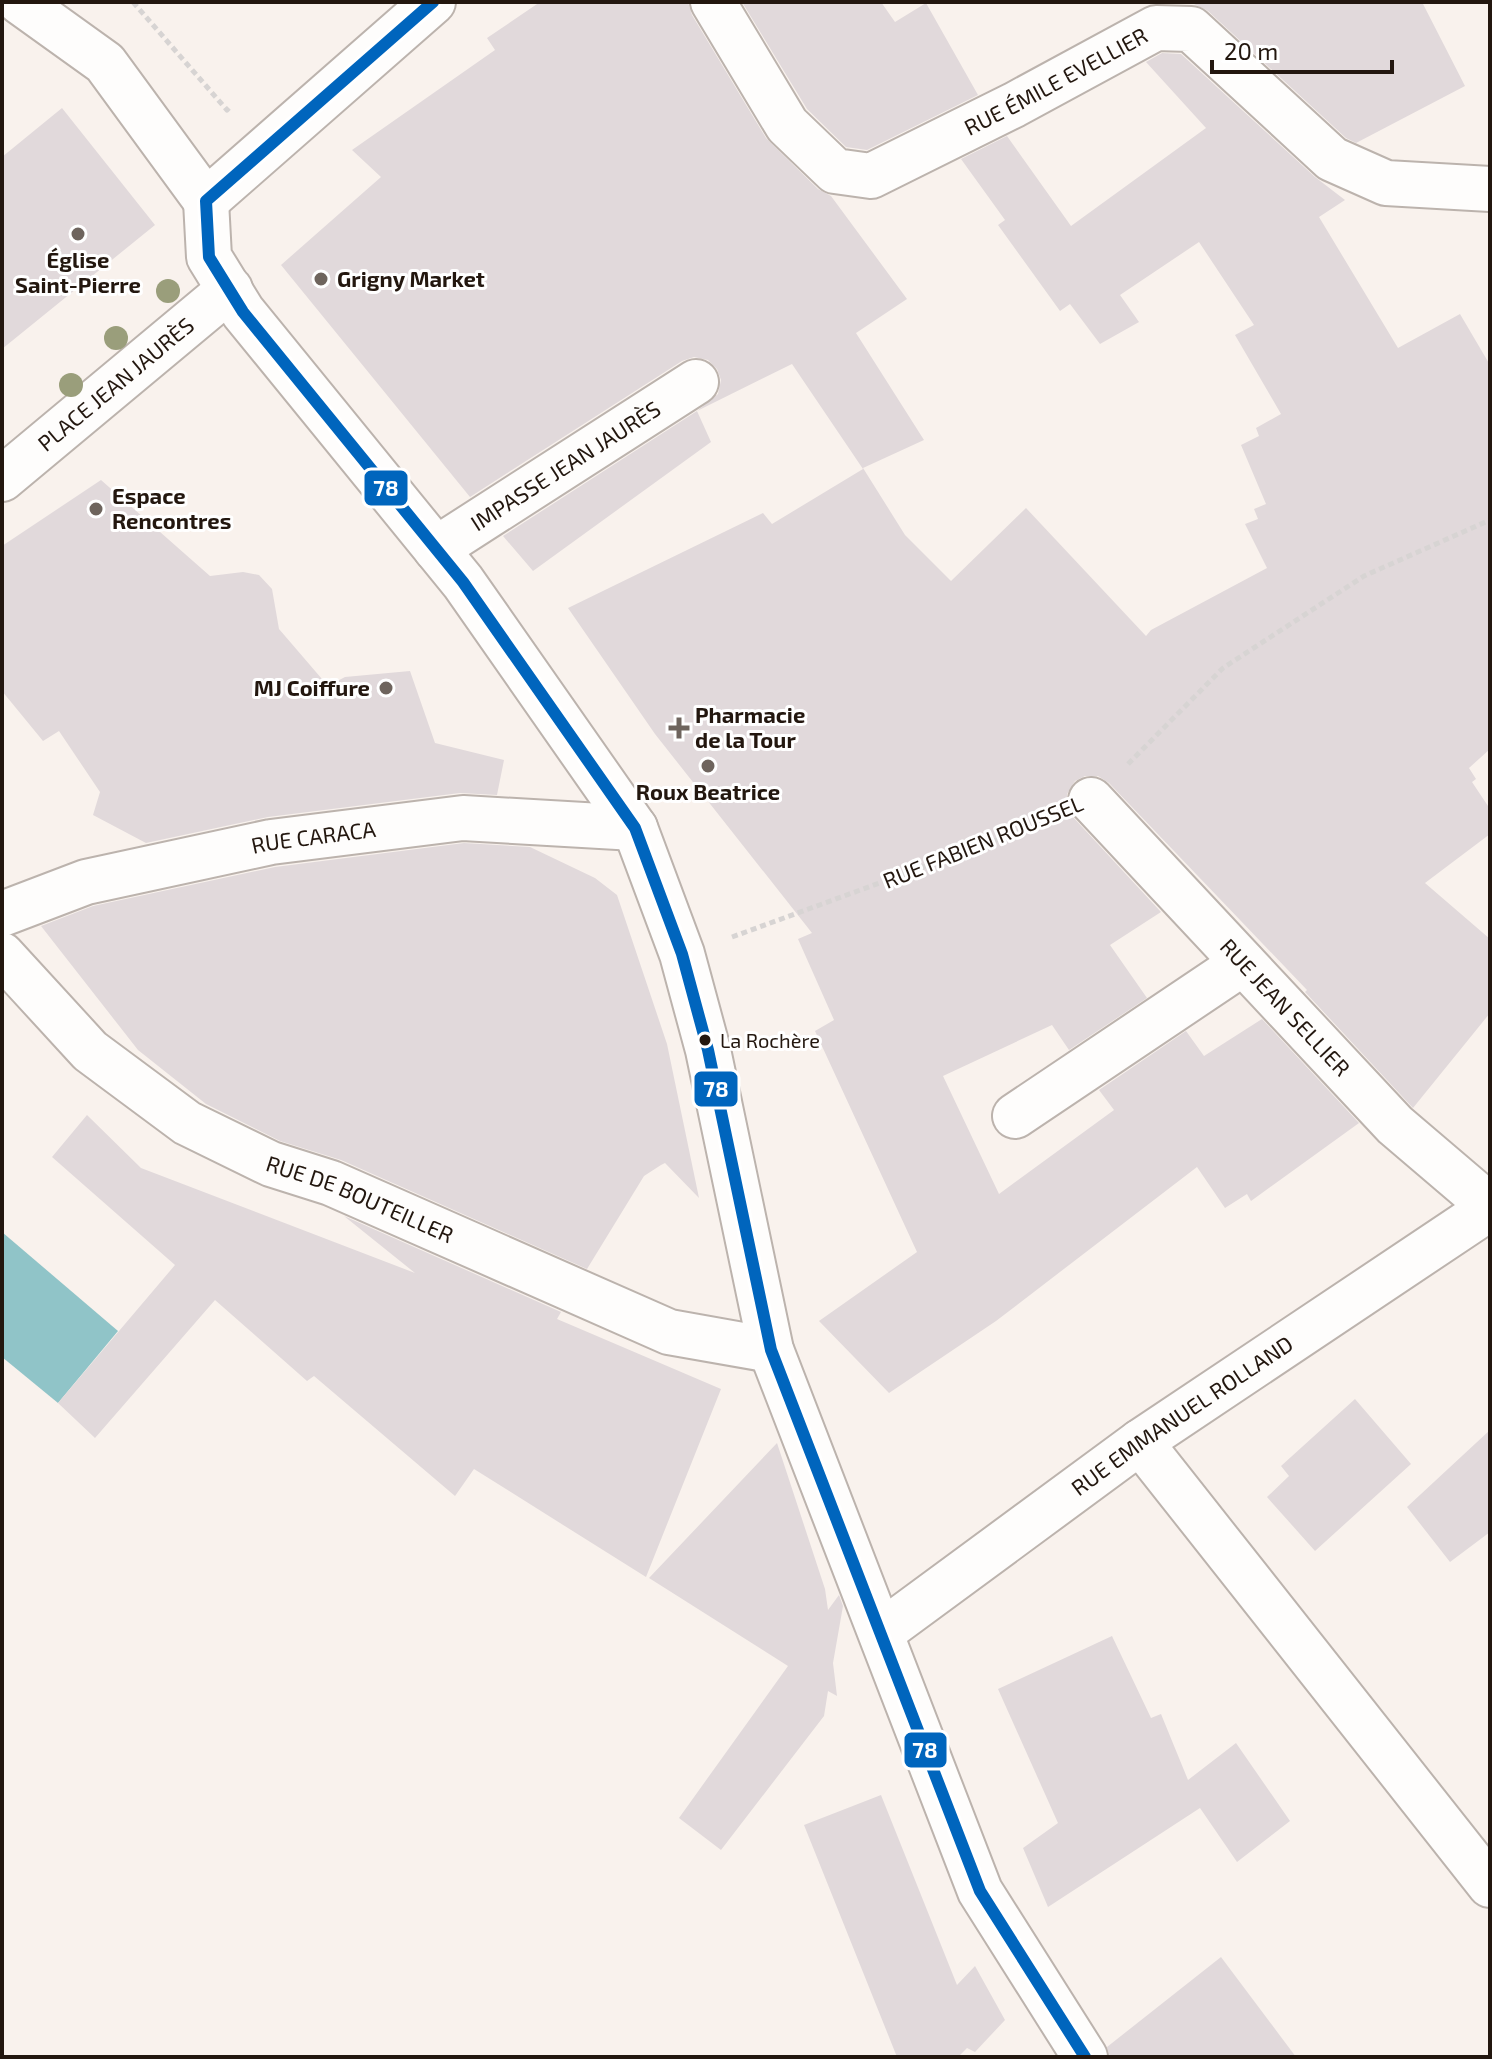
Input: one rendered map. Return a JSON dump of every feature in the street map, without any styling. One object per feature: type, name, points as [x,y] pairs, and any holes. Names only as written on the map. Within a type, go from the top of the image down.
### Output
[{"type":"street","points":[[20,2],[105,63],[206,201],[209,257],[243,312],[463,582],[635,828],[682,954],[708,1050],[771,1350],[980,1891],[1085,2057]]},
{"type":"street","points":[[206,201],[433,2]]},
{"type":"street","name":"RUE ÉMILE EVELLIER","points":[[713,2],[787,125],[835,171],[871,176],[1014,105],[1156,28],[1191,29],[1332,159],[1386,183],[1490,189]]},
{"type":"street","name":"PLACE JEAN JAURÈS","points":[[2,479],[230,289]]},
{"type":"street","name":"IMPASSE JEAN JAURÈS","points":[[436,549],[696,382]]},
{"type":"street","name":"RUE JEAN SELLIER","points":[[1091,800],[1395,1125],[1490,1207]]},
{"type":"street","name":"RUE CARACA","points":[[2,914],[86,882],[271,842],[463,818],[635,828]]},
{"type":"street","name":"RUE DE BOUTEILLER","points":[[2,955],[90,1051],[187,1123],[271,1164],[331,1183],[669,1332],[771,1350]]},
{"type":"street","points":[[1015,1116],[1243,963]]},
{"type":"street","name":"RUE EMMANUEL ROLLAND","points":[[882,1632],[1140,1442],[1490,1207]]},
{"type":"street","points":[[1140,1442],[1490,1885]]},
{"type":"path","points":[[133,2],[227,110],[243,97],[275,142]]},
{"type":"path","name":"RUE FABIEN ROUSSEL","points":[[682,954],[1036,826],[1091,800],[1223,668],[1364,576],[1490,520]]},
{"type":"water","points":[[2,1232],[118,1331],[58,1403],[2,1357]]},
{"type":"building","points":[[540,2],[688,2],[692,15],[766,138],[818,189],[831,196],[907,299],[856,333],[924,440],[863,468],[905,535],[951,581],[1026,508],[1146,636],[1151,630],[1267,568],[1245,524],[1258,519],[1254,509],[1266,504],[1241,445],[1259,436],[1256,428],[1281,414],[1235,335],[1254,325],[1199,242],[1120,295],[1139,322],[1100,344],[1070,304],[1060,311],[998,225],[1005,220],[961,159],[1007,136],[1071,226],[1206,128],[1146,62],[1162,53],[1181,54],[1315,177],[1345,200],[1319,217],[1398,348],[1460,314],[1490,365],[1490,749],[1469,768],[1476,779],[1472,782],[1490,809],[1490,834],[1425,883],[1490,939],[1490,1013],[1413,1108],[1305,992],[1307,990],[1109,783],[1098,776],[1085,776],[1075,781],[1067,794],[1067,806],[1072,816],[1161,912],[1110,945],[1147,998],[1069,1050],[1052,1025],[943,1076],[999,1194],[1114,1110],[1099,1090],[1186,1031],[1204,1056],[1262,1019],[1359,1123],[1251,1201],[1247,1194],[1225,1208],[1197,1167],[996,1321],[889,1393],[819,1321],[917,1252],[815,1031],[834,1020],[798,939],[812,933],[655,734],[568,608],[763,513],[772,524],[863,469],[792,364],[697,411],[718,394],[721,380],[717,369],[708,360],[694,357],[682,361],[470,497],[281,265],[381,177],[352,150],[495,50],[487,38]]},
{"type":"building","points":[[742,2],[881,2],[895,22],[926,3],[978,95],[867,150],[846,147],[807,109]]},
{"type":"building","points":[[1190,2],[1422,2],[1465,86],[1356,143],[1346,138],[1208,11]]},
{"type":"building","name":"Église Saint-Pierre","points":[[62,108],[155,225],[2,349],[2,157]]},
{"type":"building","points":[[697,411],[711,442],[533,571],[503,536]]},
{"type":"building","points":[[101,480],[210,576],[243,572],[259,575],[272,589],[279,629],[328,686],[345,677],[410,671],[435,743],[504,760],[497,795],[460,793],[268,817],[146,843],[93,815],[100,792],[59,731],[43,741],[2,691],[2,546]]},
{"type":"building","points":[[464,843],[530,847],[595,878],[617,895],[667,1044],[699,1198],[665,1163],[661,1165],[644,1176],[587,1269],[341,1160],[280,1141],[206,1104],[138,1050],[41,926],[93,906],[275,867]]},
{"type":"building","points":[[87,1115],[141,1168],[415,1273],[344,1216],[561,1312],[557,1319],[721,1389],[646,1577],[474,1469],[455,1496],[314,1376],[307,1381],[215,1300],[95,1438],[58,1403],[175,1265],[52,1157]]},
{"type":"building","points":[[1355,1399],[1411,1464],[1315,1551],[1267,1497],[1289,1476],[1281,1466]]},
{"type":"building","points":[[1490,1430],[1490,1532],[1450,1562],[1407,1507]]},
{"type":"building","points":[[777,1443],[825,1589],[828,1610],[839,1595],[843,1606],[833,1663],[837,1696],[828,1691],[824,1716],[721,1850],[679,1818],[788,1666],[649,1578]]},
{"type":"building","points":[[1112,1636],[1151,1718],[1161,1714],[1188,1780],[1236,1743],[1290,1821],[1237,1862],[1200,1808],[1048,1907],[1023,1848],[1058,1823],[998,1689]]},
{"type":"building","points":[[881,1795],[957,1985],[975,1966],[1005,2020],[975,2052],[967,2048],[958,2057],[897,2057],[804,1825]]},
{"type":"building","points":[[1221,1957],[1296,2057],[1110,2057],[1107,2047]]},
{"type":"transit line","name":"78","points":[[206,201],[433,2]]},
{"type":"transit line","name":"78","points":[[206,201],[209,257],[243,312],[463,582],[635,828],[682,954],[708,1050],[771,1350],[980,1891],[1085,2057]]},
{"type":"place","name":"Église Saint-Pierre","points":[[78,234]]},
{"type":"place","name":"Grigny Market","points":[[321,279]]},
{"type":"place","name":"Espace Rencontres","points":[[96,509]]},
{"type":"place","name":"MJ Coiffure","points":[[386,688]]},
{"type":"place","name":"Pharmacie de la Tour","points":[[679,728]]},
{"type":"place","name":"Roux Beatrice","points":[[708,766]]},
{"type":"place","name":"La Rochère","points":[[705,1040]]}]
